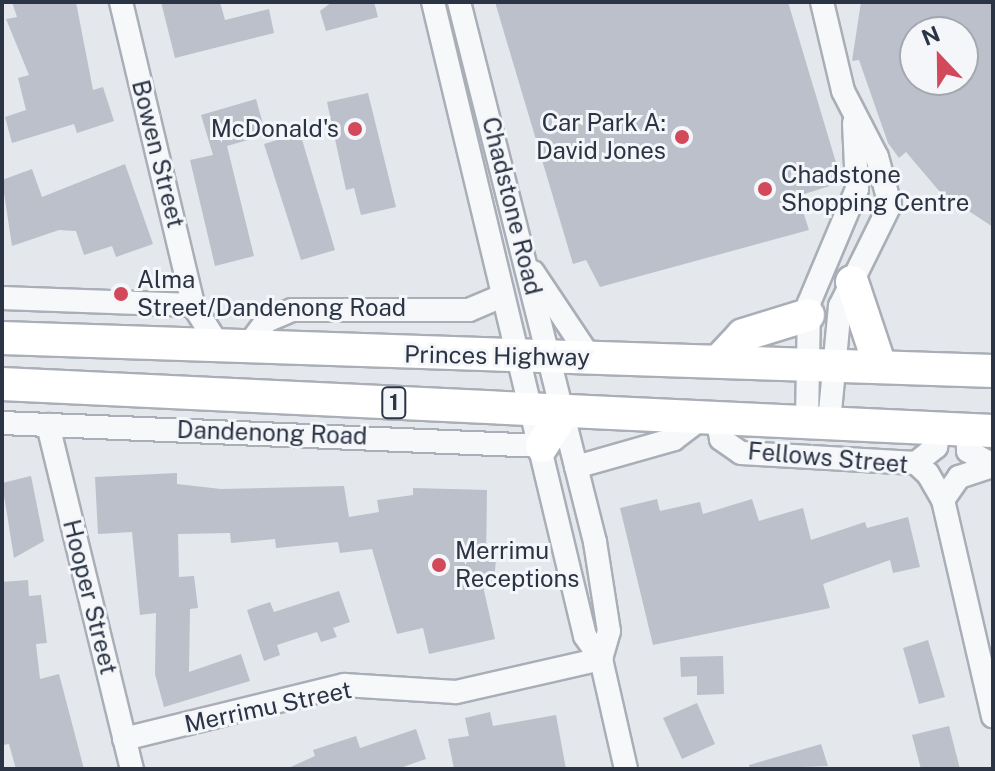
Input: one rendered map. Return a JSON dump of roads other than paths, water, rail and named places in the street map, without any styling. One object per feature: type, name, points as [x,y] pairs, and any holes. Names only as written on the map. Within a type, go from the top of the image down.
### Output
[{"type":"highway","points":[[852,282],[879,363]]},
{"type":"highway","points":[[719,361],[743,335],[808,315]]},
{"type":"highway","name":"Princes Highway","points":[[2,338],[518,358],[879,363],[993,371]]},
{"type":"highway","name":"Princes Highway","points":[[2,384],[564,411]]},
{"type":"highway","points":[[542,446],[564,411]]},
{"type":"highway","name":"1","points":[[564,411],[966,429]]},
{"type":"street","name":"Bowen Street","points":[[121,2],[193,305]]},
{"type":"street","name":"Chadstone Road","points":[[433,2],[502,296],[542,446],[585,636],[601,659]]},
{"type":"street","name":"Chadstone Road","points":[[459,2],[564,411],[609,631],[601,659]]},
{"type":"street","points":[[818,422],[819,362],[808,315],[816,278],[857,189],[854,123],[825,9]]},
{"type":"street","points":[[819,362],[852,282],[890,205],[877,157],[854,123]]},
{"type":"street","points":[[527,264],[591,359]]},
{"type":"street","points":[[2,298],[193,305],[232,347],[266,321],[292,310],[469,310],[502,296]]},
{"type":"street","points":[[576,467],[674,439],[710,417]]},
{"type":"street","name":"Fellows Street","points":[[710,417],[721,439],[741,453],[916,463],[943,500],[993,716]]},
{"type":"street","name":"Dandenong Road","points":[[2,423],[542,446]]},
{"type":"street","name":"Hooper Street","points":[[48,425],[132,769]]},
{"type":"street","points":[[916,463],[966,429],[968,451],[993,465]]},
{"type":"street","points":[[943,500],[959,477],[993,465]]},
{"type":"street","points":[[601,659],[626,769]]},
{"type":"street","name":"Merrimu Street","points":[[124,739],[344,685],[456,692],[601,659]]},
{"type":"place","name":"McDonald's","points":[[355,129]]},
{"type":"place","name":"Car Park A: David Jones","points":[[682,137]]},
{"type":"place","name":"Chadstone Shopping Centre","points":[[765,189]]},
{"type":"place","name":"Alma Street/Dandenong Road","points":[[121,294]]},
{"type":"place","name":"Merrimu Receptions","points":[[439,565]]}]
